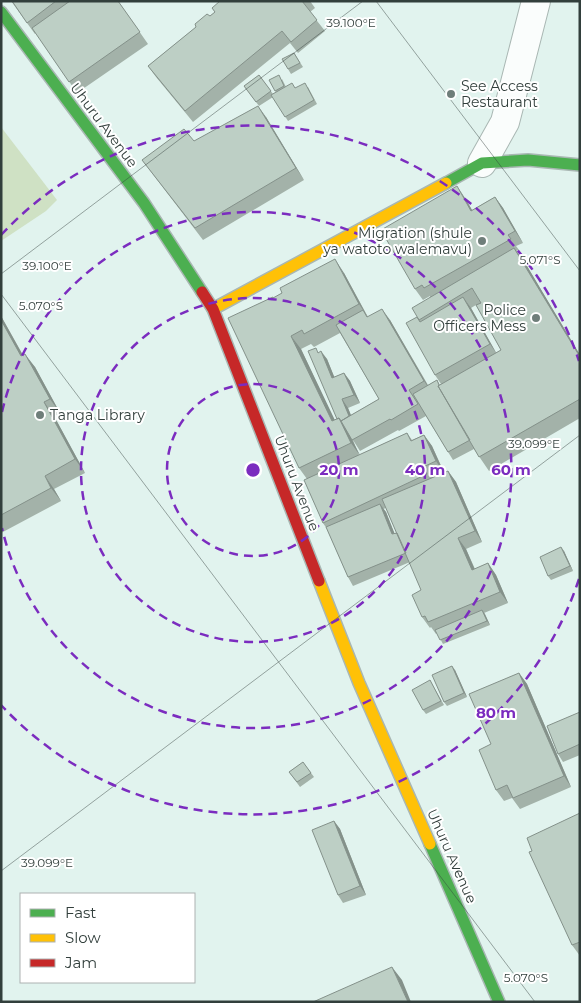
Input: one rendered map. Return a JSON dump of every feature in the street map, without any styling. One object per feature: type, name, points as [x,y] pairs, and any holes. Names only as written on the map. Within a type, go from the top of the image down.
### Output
[{"type":"street","points":[[482,163],[505,122],[536,1]]},
{"type":"street","name":"Uhuru Avenue","points":[[1,12],[144,203],[212,309],[359,683],[499,1002]]},
{"type":"street","points":[[212,309],[482,163],[528,160],[580,165]]},
{"type":"green space","points":[[1,127],[57,200],[46,211],[1,241]]},
{"type":"building","points":[[12,1],[56,1],[27,23]]},
{"type":"building","points":[[70,1],[118,1],[140,32],[69,82],[32,28]]},
{"type":"building","points":[[220,1],[302,1],[317,20],[291,42],[282,31],[185,111],[148,66],[196,27],[195,24],[207,14],[210,16],[215,12],[212,8]]},
{"type":"building","points":[[294,53],[300,63],[288,69],[282,59]]},
{"type":"building","points":[[259,75],[271,91],[256,102],[244,86]]},
{"type":"building","points":[[279,75],[284,86],[275,91],[269,80]]},
{"type":"building","points":[[292,83],[295,88],[305,83],[314,100],[285,117],[271,95]]},
{"type":"building","points":[[258,106],[296,168],[195,228],[142,160],[184,129],[194,141]]},
{"type":"building","points":[[457,186],[471,211],[495,197],[515,231],[508,235],[511,239],[424,288],[422,285],[415,289],[381,230]]},
{"type":"building","points":[[514,248],[580,357],[580,399],[479,457],[438,386],[501,350],[476,305],[481,303],[472,288],[419,320],[412,308]]},
{"type":"building","points":[[335,259],[359,304],[304,334],[302,330],[291,336],[332,421],[339,418],[351,443],[299,468],[228,318],[273,298],[282,293],[280,288]]},
{"type":"building","points":[[463,297],[490,344],[435,375],[406,323],[417,317],[420,322]]},
{"type":"building","points":[[382,309],[424,381],[409,390],[418,404],[352,440],[341,421],[379,399],[336,325],[363,310],[367,317]]},
{"type":"building","points":[[1,320],[21,356],[25,354],[50,399],[44,402],[75,459],[45,476],[51,488],[1,515]]},
{"type":"building","points":[[316,348],[318,353],[321,351],[332,378],[344,373],[354,395],[342,399],[349,416],[341,421],[339,418],[337,419],[308,351]]},
{"type":"building","points":[[437,380],[438,386],[470,440],[448,452],[413,394]]},
{"type":"building","points":[[407,433],[411,441],[424,435],[436,461],[423,467],[427,474],[323,523],[304,480]]},
{"type":"building","points":[[448,471],[475,531],[458,538],[472,570],[488,563],[500,592],[428,622],[425,616],[422,617],[412,595],[421,590],[382,499]]},
{"type":"building","points":[[380,504],[392,534],[397,533],[406,553],[348,577],[326,527]]},
{"type":"building","points":[[561,547],[570,566],[548,576],[540,557]]},
{"type":"building","points":[[482,610],[487,621],[440,640],[435,630]]},
{"type":"building","points":[[452,666],[464,693],[444,702],[432,675]]},
{"type":"building","points":[[519,673],[564,776],[513,798],[507,785],[496,790],[479,750],[491,744],[469,694]]},
{"type":"building","points":[[430,680],[441,701],[423,710],[412,690]]},
{"type":"building","points":[[580,712],[580,744],[558,754],[547,726]]},
{"type":"building","points":[[303,762],[311,773],[297,782],[289,772]]},
{"type":"building","points":[[580,813],[580,942],[572,945],[529,852],[532,851],[527,838]]},
{"type":"building","points":[[334,821],[360,886],[338,895],[312,830]]},
{"type":"building","points":[[392,967],[408,1002],[313,1002]]},
{"type":"traffic: fast","points":[[1,12],[144,203],[202,292]]},
{"type":"traffic: fast","points":[[446,183],[482,163],[528,160],[580,165]]},
{"type":"traffic: fast","points":[[430,844],[499,1002]]},
{"type":"traffic: slow","points":[[213,309],[446,183]]},
{"type":"traffic: slow","points":[[319,581],[359,683],[430,844]]},
{"type":"traffic: jam","points":[[202,292],[213,309],[319,581]]},
{"type":"place","name":"See Access Restaurant","points":[[451,94]]},
{"type":"place","name":"Migration (shule ya watoto walemavu)","points":[[482,241]]},
{"type":"place","name":"Police Officers Mess","points":[[536,318]]},
{"type":"place","name":"Tanga Library","points":[[40,415]]}]
